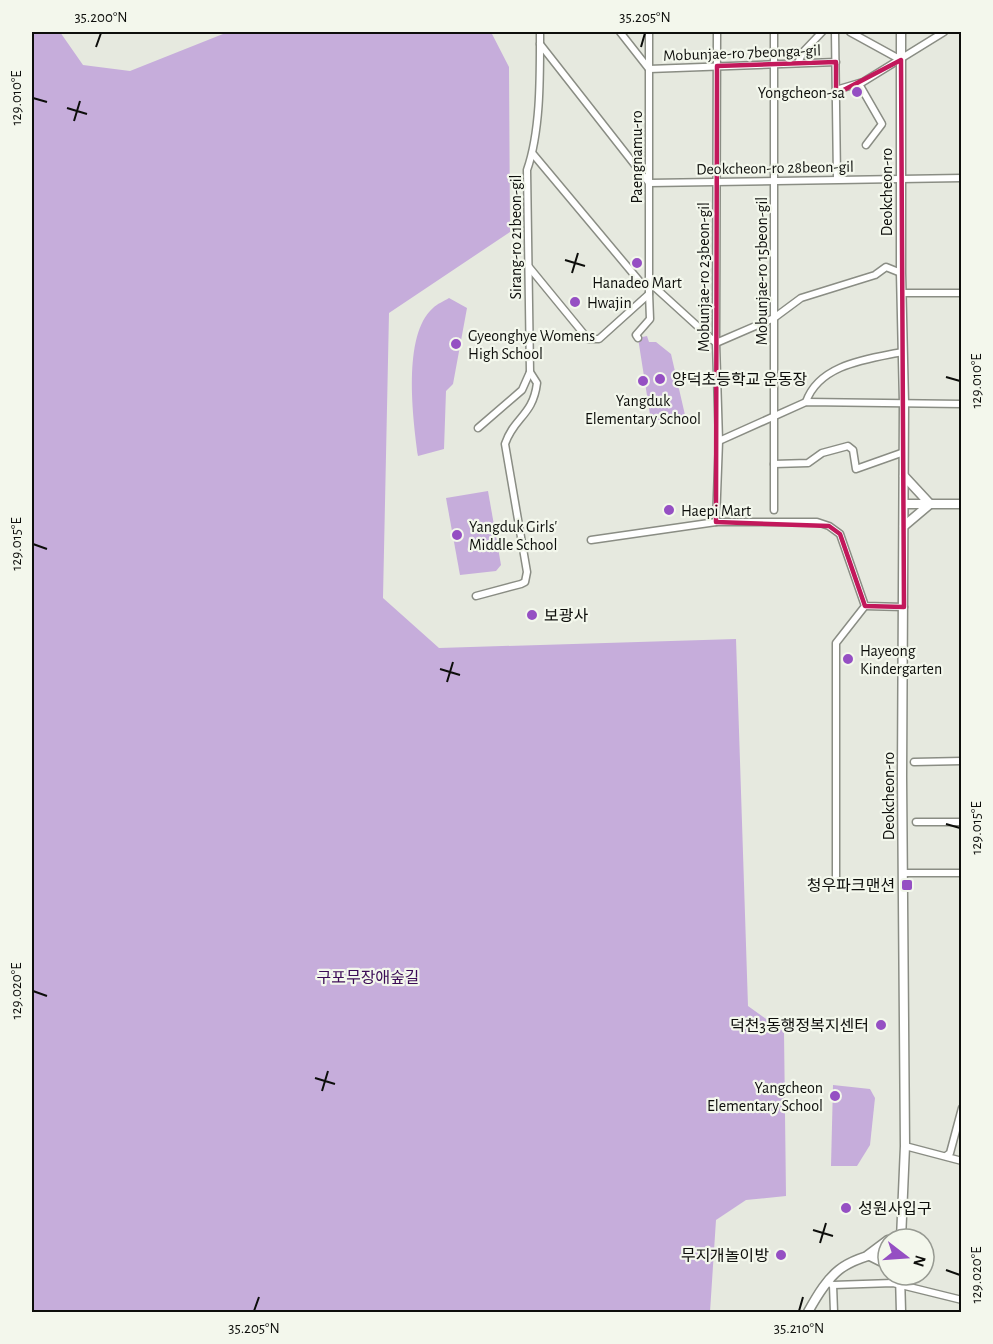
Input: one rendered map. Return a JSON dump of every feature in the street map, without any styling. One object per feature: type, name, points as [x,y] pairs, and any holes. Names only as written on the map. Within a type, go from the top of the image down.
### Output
[{"type":"main road","name":"Deokcheon-ro","points":[[901,32],[901,293],[905,504],[903,873],[905,1146],[902,1227]]},
{"type":"main road","points":[[904,476],[930,504]]},
{"type":"main road","points":[[905,504],[962,504]]},
{"type":"main road","points":[[904,526],[930,504]]},
{"type":"main road","points":[[808,1312],[845,1265],[876,1249]]},
{"type":"main road","points":[[868,1255],[876,1253]]},
{"type":"main road","points":[[868,1255],[876,1259]]},
{"type":"main road","points":[[900,1287],[901,1312]]},
{"type":"street","name":"Sirang-ro 21beon-gil","points":[[476,596],[521,584],[525,582],[527,572],[505,444],[509,430],[527,414],[535,400],[537,383],[530,372],[527,170],[533,154],[540,32]]},
{"type":"street","points":[[620,32],[649,69]]},
{"type":"street","name":"Paengnamu-ro","points":[[528,267],[588,339],[599,339],[649,294],[649,32]]},
{"type":"street","name":"Mobunjae-ro 23beon-gil","points":[[716,522],[719,441],[716,343],[717,32]]},
{"type":"street","name":"Mobunjae-ro 15beon-gil","points":[[774,32],[774,510]]},
{"type":"street","points":[[798,63],[803,52],[822,32]]},
{"type":"street","points":[[835,32],[837,180]]},
{"type":"street","points":[[850,32],[901,60]]},
{"type":"street","points":[[836,90],[859,84],[889,63],[901,60],[944,32]]},
{"type":"street","points":[[540,44],[649,183]]},
{"type":"street","name":"Mobunjae-ro 7beonga-gil","points":[[649,69],[836,62]]},
{"type":"street","points":[[859,84],[882,124],[866,145]]},
{"type":"street","points":[[533,154],[641,283],[649,282],[716,343],[774,318],[801,298],[875,275],[886,267],[901,273]]},
{"type":"street","name":"Deokcheon-ro 28beon-gil","points":[[649,183],[962,178]]},
{"type":"street","name":"Paengnamu-ro","points":[[638,338],[636,335],[650,319],[649,282]]},
{"type":"street","points":[[901,293],[962,293]]},
{"type":"street","points":[[806,402],[809,393],[847,363],[902,352]]},
{"type":"street","points":[[478,428],[522,390],[530,372]]},
{"type":"street","points":[[719,441],[806,402],[962,404]]},
{"type":"street","points":[[774,464],[808,463],[822,453],[848,446],[853,450],[856,469],[904,452]]},
{"type":"street","points":[[591,540],[716,522],[816,522],[829,526],[840,534],[865,606]]},
{"type":"street","points":[[865,606],[904,607]]},
{"type":"street","points":[[836,881],[836,643],[865,606]]},
{"type":"street","points":[[914,762],[962,761]]},
{"type":"street","points":[[916,822],[962,822]]},
{"type":"street","points":[[903,873],[962,873]]},
{"type":"street","points":[[946,1156],[950,1153],[962,1108]]},
{"type":"street","points":[[905,1146],[962,1161]]},
{"type":"street","points":[[834,1312],[830,1284],[876,1282]]},
{"type":"street","points":[[924,1287],[962,1300]]},
{"type":"highlighted area","points":[[901,60],[904,607],[865,606],[840,534],[829,526],[716,522],[717,66],[836,62],[836,94]]},
{"type":"green space","name":"구포무장애숲길","points":[[32,32],[60,32],[83,65],[130,71],[228,32],[491,32],[509,67],[510,232],[389,313],[383,598],[439,648],[736,639],[748,1006],[784,1032],[786,1196],[746,1200],[716,1220],[710,1312],[32,1312]]},
{"type":"green space","points":[[449,298],[467,308],[453,384],[446,391],[444,449],[418,456],[412,400],[413,357],[423,321],[433,308]]},
{"type":"green space","name":"양덕초등학교 운동장","points":[[647,336],[649,342],[656,342],[671,354],[685,415],[683,417],[651,421],[638,338]]},
{"type":"green space","points":[[488,491],[501,565],[496,571],[460,575],[446,498]]},
{"type":"green space","points":[[833,1085],[870,1089],[875,1098],[870,1145],[857,1166],[831,1166]]},
{"type":"place","name":"Yongcheon-sa","points":[[857,92]]},
{"type":"place","name":"Hanadeo Mart","points":[[637,263]]},
{"type":"place","name":"Hwajin","points":[[575,302]]},
{"type":"place","name":"Gyeonghye Womens High School","points":[[456,344]]},
{"type":"place","name":"양덕초등학교 운동장","points":[[660,379]]},
{"type":"place","name":"Yangduk Elementary School","points":[[643,381]]},
{"type":"place","name":"Haepi Mart","points":[[669,510]]},
{"type":"place","name":"Yangduk Girls' Middle School","points":[[457,535]]},
{"type":"place","name":"보광사","points":[[532,615]]},
{"type":"place","name":"Hayeong Kindergarten","points":[[848,659]]},
{"type":"place","name":"청우파크맨션","points":[[907,885]]},
{"type":"place","name":"덕천3동행정복지센터","points":[[881,1025]]},
{"type":"place","name":"Yangcheon Elementary School","points":[[835,1096]]},
{"type":"place","name":"성원사입구","points":[[846,1208]]},
{"type":"place","name":"무지개놀이방","points":[[781,1255]]}]
